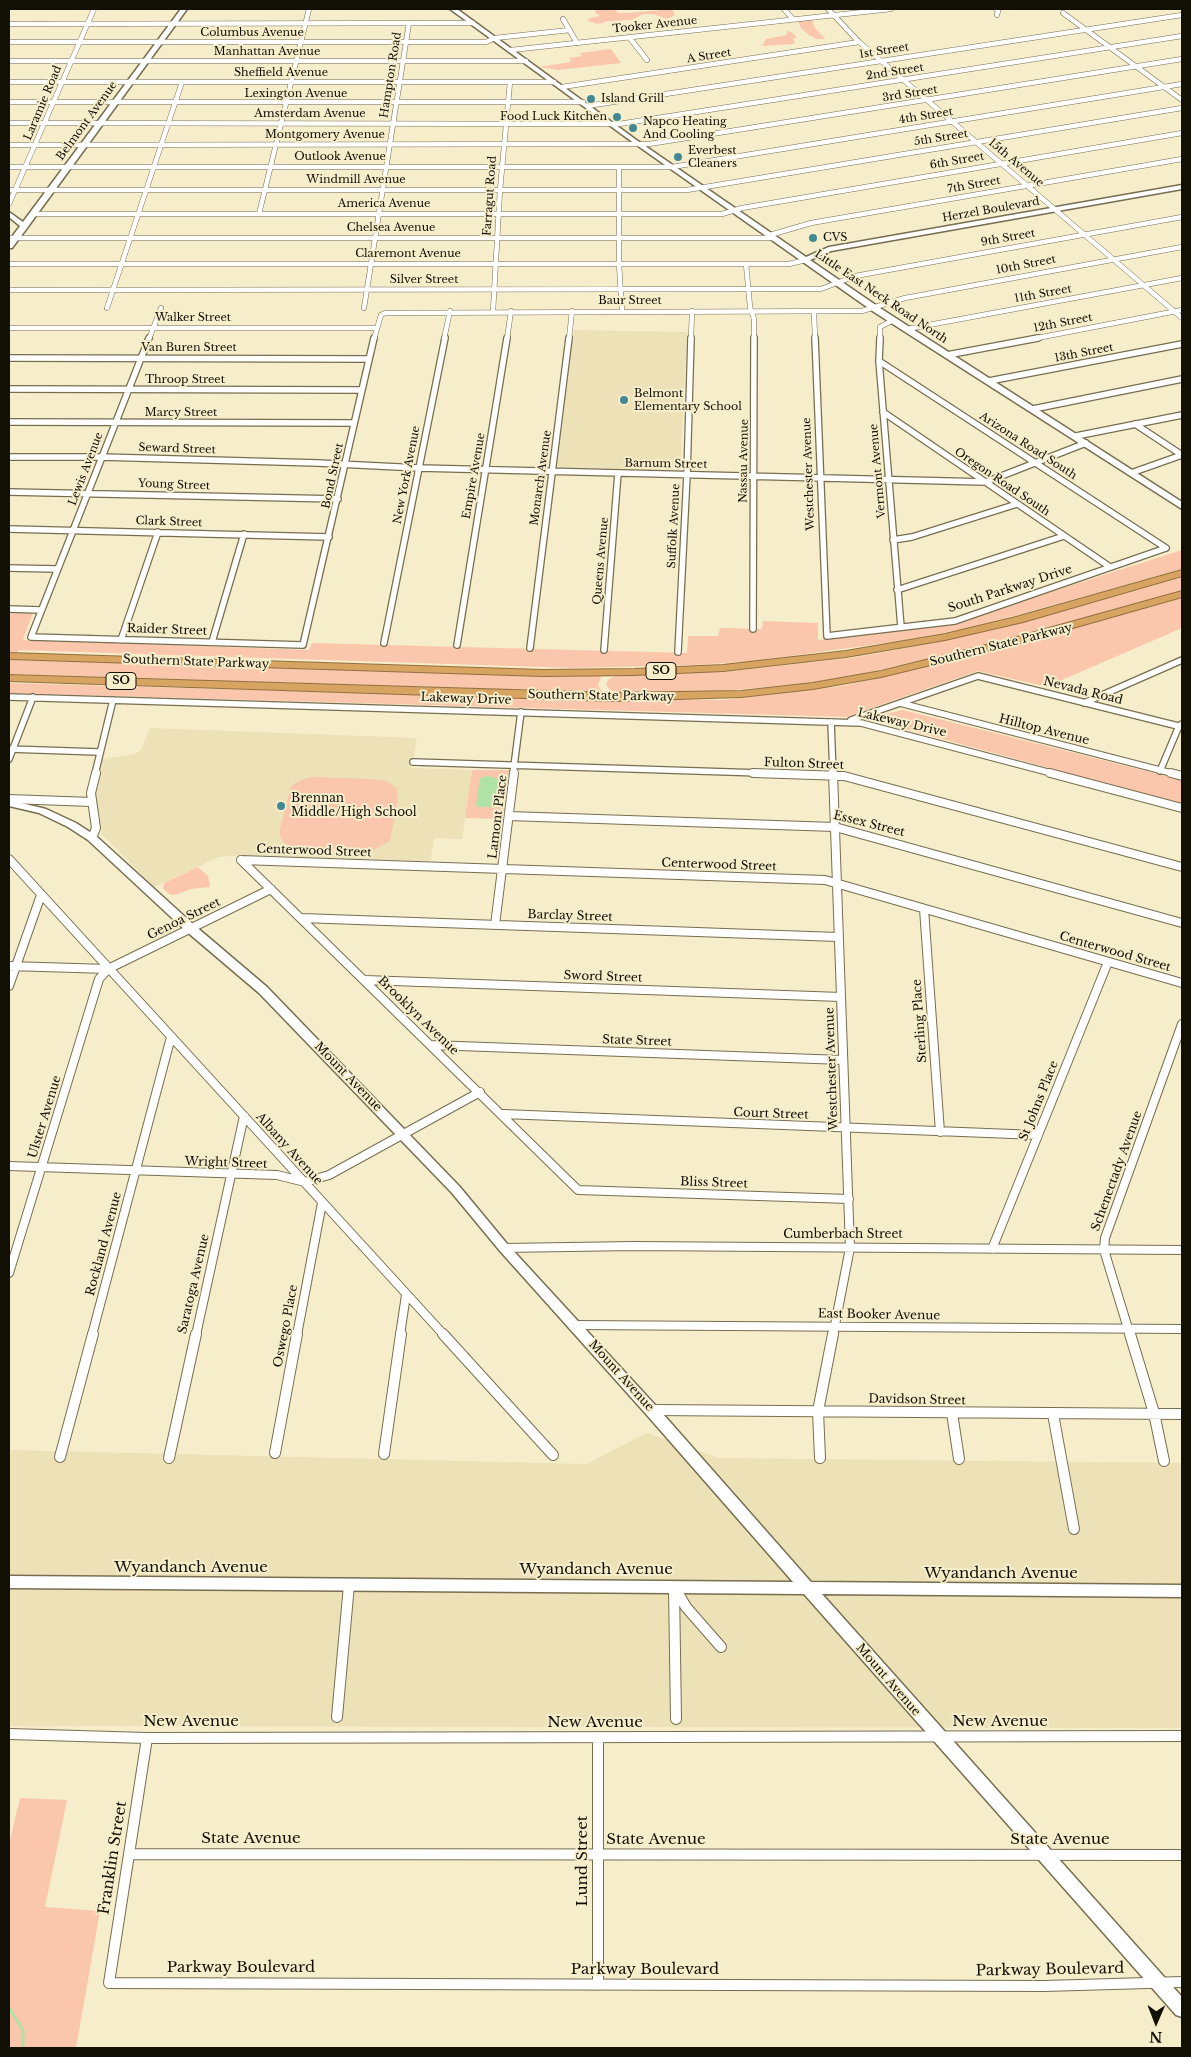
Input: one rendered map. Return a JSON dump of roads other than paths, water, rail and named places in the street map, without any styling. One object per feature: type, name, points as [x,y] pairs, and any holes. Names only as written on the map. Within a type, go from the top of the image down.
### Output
[{"type":"highway","name":"Southern State Parkway","points":[[9,655],[543,673],[634,672],[723,668],[829,657],[945,637],[1019,620],[1182,573]]},
{"type":"highway","name":"Southern State Parkway","points":[[9,679],[614,697],[688,697],[741,694],[813,686],[889,672],[1009,644],[1182,594]]},
{"type":"street","name":"Laramie Road","points":[[9,204],[94,9]]},
{"type":"street","name":"Belmont Avenue","points":[[9,246],[12,238],[24,226],[184,9]]},
{"type":"street","points":[[259,214],[309,9]]},
{"type":"street","name":"Little East Neck Road North","points":[[454,9],[610,124],[838,282],[907,329],[1182,506]]},
{"type":"street","points":[[784,9],[793,19]]},
{"type":"street","name":"15th Avenue","points":[[828,9],[880,61],[1182,318]]},
{"type":"street","name":"Tooker Avenue","points":[[511,50],[891,9]]},
{"type":"street","points":[[996,9],[998,11],[997,15]]},
{"type":"street","points":[[1171,9],[1182,15]]},
{"type":"street","points":[[1063,13],[1182,100]]},
{"type":"street","name":"1st Street","points":[[585,104],[1182,15]]},
{"type":"street","points":[[563,19],[578,42]]},
{"type":"street","points":[[9,24],[473,23]]},
{"type":"street","name":"Hampton Road","points":[[364,308],[409,24]]},
{"type":"street","name":"Columbus Avenue","points":[[9,42],[486,42],[495,38],[570,30]]},
{"type":"street","name":"2nd Street","points":[[610,124],[620,124],[1182,36]]},
{"type":"street","points":[[629,37],[647,60]]},
{"type":"street","name":"A Street","points":[[562,87],[859,42]]},
{"type":"street","name":"3rd Street","points":[[641,144],[1182,59]]},
{"type":"street","name":"Manhattan Avenue","points":[[9,61],[526,61]]},
{"type":"street","name":"Sheffield Avenue","points":[[9,82],[554,82]]},
{"type":"street","points":[[107,308],[182,82]]},
{"type":"street","name":"Farragut Road","points":[[493,311],[500,190],[510,82]]},
{"type":"street","name":"4th Street","points":[[672,166],[1182,84]]},
{"type":"street","name":"Lexington Avenue","points":[[9,102],[508,102],[585,104]]},
{"type":"street","name":"5th Street","points":[[703,188],[1182,108]]},
{"type":"street","name":"Amsterdam Avenue","points":[[9,123],[393,122],[610,124]]},
{"type":"street","name":"6th Street","points":[[735,211],[742,208],[1182,133]]},
{"type":"street","name":"Montgomery Avenue","points":[[9,145],[641,144]]},
{"type":"street","name":"7th Street","points":[[772,236],[811,223],[1182,159]]},
{"type":"street","name":"Outlook Avenue","points":[[9,167],[672,166]]},
{"type":"street","points":[[619,167],[619,264],[622,311]]},
{"type":"street","name":"Herzel Boulevard","points":[[806,260],[829,249],[1182,187]]},
{"type":"street","name":"Windmill Avenue","points":[[9,190],[619,190],[703,188]]},
{"type":"street","name":"America Avenue","points":[[33,214],[722,214],[735,211]]},
{"type":"street","points":[[9,214],[24,226]]},
{"type":"street","name":"9th Street","points":[[838,282],[855,276],[1182,217]]},
{"type":"street","name":"Chelsea Avenue","points":[[12,238],[619,238],[772,236]]},
{"type":"street","name":"10th Street","points":[[875,307],[905,298],[1182,247]]},
{"type":"street","name":"Claremont Avenue","points":[[9,264],[789,264],[806,260]]},
{"type":"street","name":"Nassau Avenue","points":[[746,264],[748,290],[754,318],[753,629]]},
{"type":"street","name":"11th Street","points":[[907,329],[1182,278]]},
{"type":"street","name":"Silver Street","points":[[9,290],[748,290],[821,289],[838,282]]},
{"type":"street","name":"Baur Street","points":[[386,312],[814,312],[862,311],[875,307]]},
{"type":"street","name":"Lewis Avenue","points":[[31,637],[161,308]]},
{"type":"street","name":"12th Street","points":[[947,355],[1182,310]]},
{"type":"street","name":"New York Avenue","points":[[384,643],[450,311]]},
{"type":"street","name":"Empire Avenue","points":[[457,645],[511,311]]},
{"type":"street","name":"Monarch Avenue","points":[[530,648],[572,311]]},
{"type":"street","name":"Suffolk Avenue","points":[[678,652],[687,475],[692,311]]},
{"type":"street","name":"Bond Street","points":[[303,645],[330,537],[368,358],[381,315],[386,312]]},
{"type":"street","name":"Westchester Avenue","points":[[814,312],[827,636]]},
{"type":"street","name":"Vermont Avenue","points":[[894,320],[880,327],[879,361],[901,627]]},
{"type":"street","name":"Walker Street","points":[[9,328],[376,328]]},
{"type":"street","name":"13th Street","points":[[989,381],[1182,344]]},
{"type":"street","name":"Van Buren Street","points":[[9,358],[368,358]]},
{"type":"street","name":"Arizona Road South","points":[[879,361],[1166,548]]},
{"type":"street","points":[[1033,409],[1182,379]]},
{"type":"street","name":"Throop Street","points":[[9,389],[361,390]]},
{"type":"street","name":"Oregon Road South","points":[[883,412],[1110,567]]},
{"type":"street","points":[[1076,436],[1182,415]]},
{"type":"street","name":"Marcy Street","points":[[9,422],[354,423]]},
{"type":"street","points":[[1135,424],[1182,455]]},
{"type":"street","points":[[986,482],[1086,443]]},
{"type":"street","points":[[1131,473],[1182,455]]},
{"type":"street","name":"Seward Street","points":[[9,456],[345,465]]},
{"type":"street","name":"Barnum Street","points":[[345,465],[986,482]]},
{"type":"street","name":"Queens Avenue","points":[[604,650],[618,473]]},
{"type":"street","name":"Young Street","points":[[9,492],[88,492],[338,499]]},
{"type":"street","points":[[893,540],[912,537],[1017,504]]},
{"type":"street","name":"Clark Street","points":[[9,529],[330,537]]},
{"type":"street","points":[[121,640],[158,532]]},
{"type":"street","points":[[212,642],[244,534]]},
{"type":"street","points":[[897,590],[1064,536]]},
{"type":"street","name":"South Parkway Drive","points":[[827,636],[955,621],[1166,548]]},
{"type":"street","points":[[9,568],[57,569]]},
{"type":"street","points":[[9,609],[41,610]]},
{"type":"street","name":"Raider Street","points":[[31,637],[303,645]]},
{"type":"street","points":[[1084,703],[1182,660]]},
{"type":"street","name":"Nevada Road","points":[[900,703],[978,676],[1181,726]]},
{"type":"street","name":"Lakeway Drive","points":[[9,697],[861,723],[1182,808]]},
{"type":"street","points":[[9,759],[11,749],[33,697]]},
{"type":"street","points":[[92,838],[96,828],[91,793],[99,752],[113,700]]},
{"type":"street","points":[[845,722],[900,703]]},
{"type":"street","name":"Hilltop Avenue","points":[[900,703],[1182,776]]},
{"type":"street","name":"Lamont Place","points":[[495,925],[521,712]]},
{"type":"street","name":"Westchester Avenue","points":[[820,1458],[818,1411],[850,1248],[831,722]]},
{"type":"street","points":[[1160,771],[1181,726]]},
{"type":"street","points":[[11,749],[99,752]]},
{"type":"street","name":"Fulton Street","points":[[413,762],[833,774],[854,778],[1182,867]]},
{"type":"street","points":[[9,801],[92,802]]},
{"type":"street","name":"Mount Avenue","points":[[9,801],[42,811],[72,825],[92,838],[190,928],[263,990],[403,1134],[456,1190],[504,1248],[651,1410],[938,1737],[1182,2009]]},
{"type":"street","name":"Essex Street","points":[[509,816],[835,827],[1182,923]]},
{"type":"street","name":"Albany Avenue","points":[[9,859],[552,1455]]},
{"type":"street","name":"Centerwood Street","points":[[241,860],[825,880],[1182,983]]},
{"type":"street","name":"Brooklyn Avenue","points":[[241,860],[503,1114],[578,1190]]},
{"type":"street","name":"Genoa Street","points":[[108,969],[271,889]]},
{"type":"street","points":[[9,986],[12,966],[41,894]]},
{"type":"street","name":"Sterling Place","points":[[924,909],[940,1132]]},
{"type":"street","name":"Barclay Street","points":[[301,918],[838,937]]},
{"type":"street","name":"St Johns Place","points":[[992,1249],[1108,962]]},
{"type":"street","points":[[12,966],[108,969]]},
{"type":"street","name":"Ulster Avenue","points":[[9,1273],[99,979],[108,969]]},
{"type":"street","name":"Sword Street","points":[[365,980],[841,997]]},
{"type":"street","name":"Schenectady Avenue","points":[[1164,1461],[1154,1414],[1104,1250],[1105,1238],[1182,1024]]},
{"type":"street","name":"Rockland Avenue","points":[[60,1457],[171,1037]]},
{"type":"street","name":"State Street","points":[[431,1045],[843,1060]]},
{"type":"street","name":"Wright Street","points":[[9,1166],[276,1175],[304,1182],[329,1175],[480,1092]]},
{"type":"street","name":"Court Street","points":[[503,1114],[1038,1135]]},
{"type":"street","name":"Saratoga Avenue","points":[[169,1458],[244,1116]]},
{"type":"street","name":"Bliss Street","points":[[578,1190],[849,1199]]},
{"type":"street","name":"Oswego Place","points":[[275,1453],[322,1202]]},
{"type":"street","name":"Cumberbach Street","points":[[504,1248],[642,1246],[1182,1250]]},
{"type":"street","points":[[384,1454],[406,1295]]},
{"type":"street","name":"East Booker Avenue","points":[[575,1325],[1182,1329]]},
{"type":"street","name":"Davidson Street","points":[[651,1410],[1182,1414]]},
{"type":"street","points":[[952,1413],[958,1459]]},
{"type":"street","points":[[1053,1414],[1074,1528]]},
{"type":"street","name":"Wyandanch Avenue","points":[[9,1582],[1182,1591]]},
{"type":"street","points":[[337,1717],[349,1585]]},
{"type":"street","points":[[674,1587],[686,1607],[721,1647]]},
{"type":"street","points":[[674,1587],[676,1719]]},
{"type":"street","name":"New Avenue","points":[[9,1734],[147,1738],[1182,1736]]},
{"type":"street","name":"Franklin Street","points":[[108,1982],[147,1738]]},
{"type":"street","name":"Lund Street","points":[[598,1738],[598,1984]]},
{"type":"street","name":"State Avenue","points":[[129,1854],[1182,1855]]},
{"type":"street","name":"Parkway Boulevard","points":[[108,1982],[1044,1986],[1182,1982]]},
{"type":"waterway","points":[[9,2008],[23,2030],[23,2048]]},
{"type":"place","name":"Island Grill","points":[[591,99]]},
{"type":"place","name":"Food Luck Kitchen","points":[[617,117]]},
{"type":"place","name":"Napco Heating And Cooling","points":[[633,128]]},
{"type":"place","name":"Everbest Cleaners","points":[[678,157]]},
{"type":"place","name":"CVS","points":[[813,238]]},
{"type":"place","name":"Belmont Elementary School","points":[[624,400]]},
{"type":"place","name":"Brennan Middle/High School","points":[[281,806]]}]
